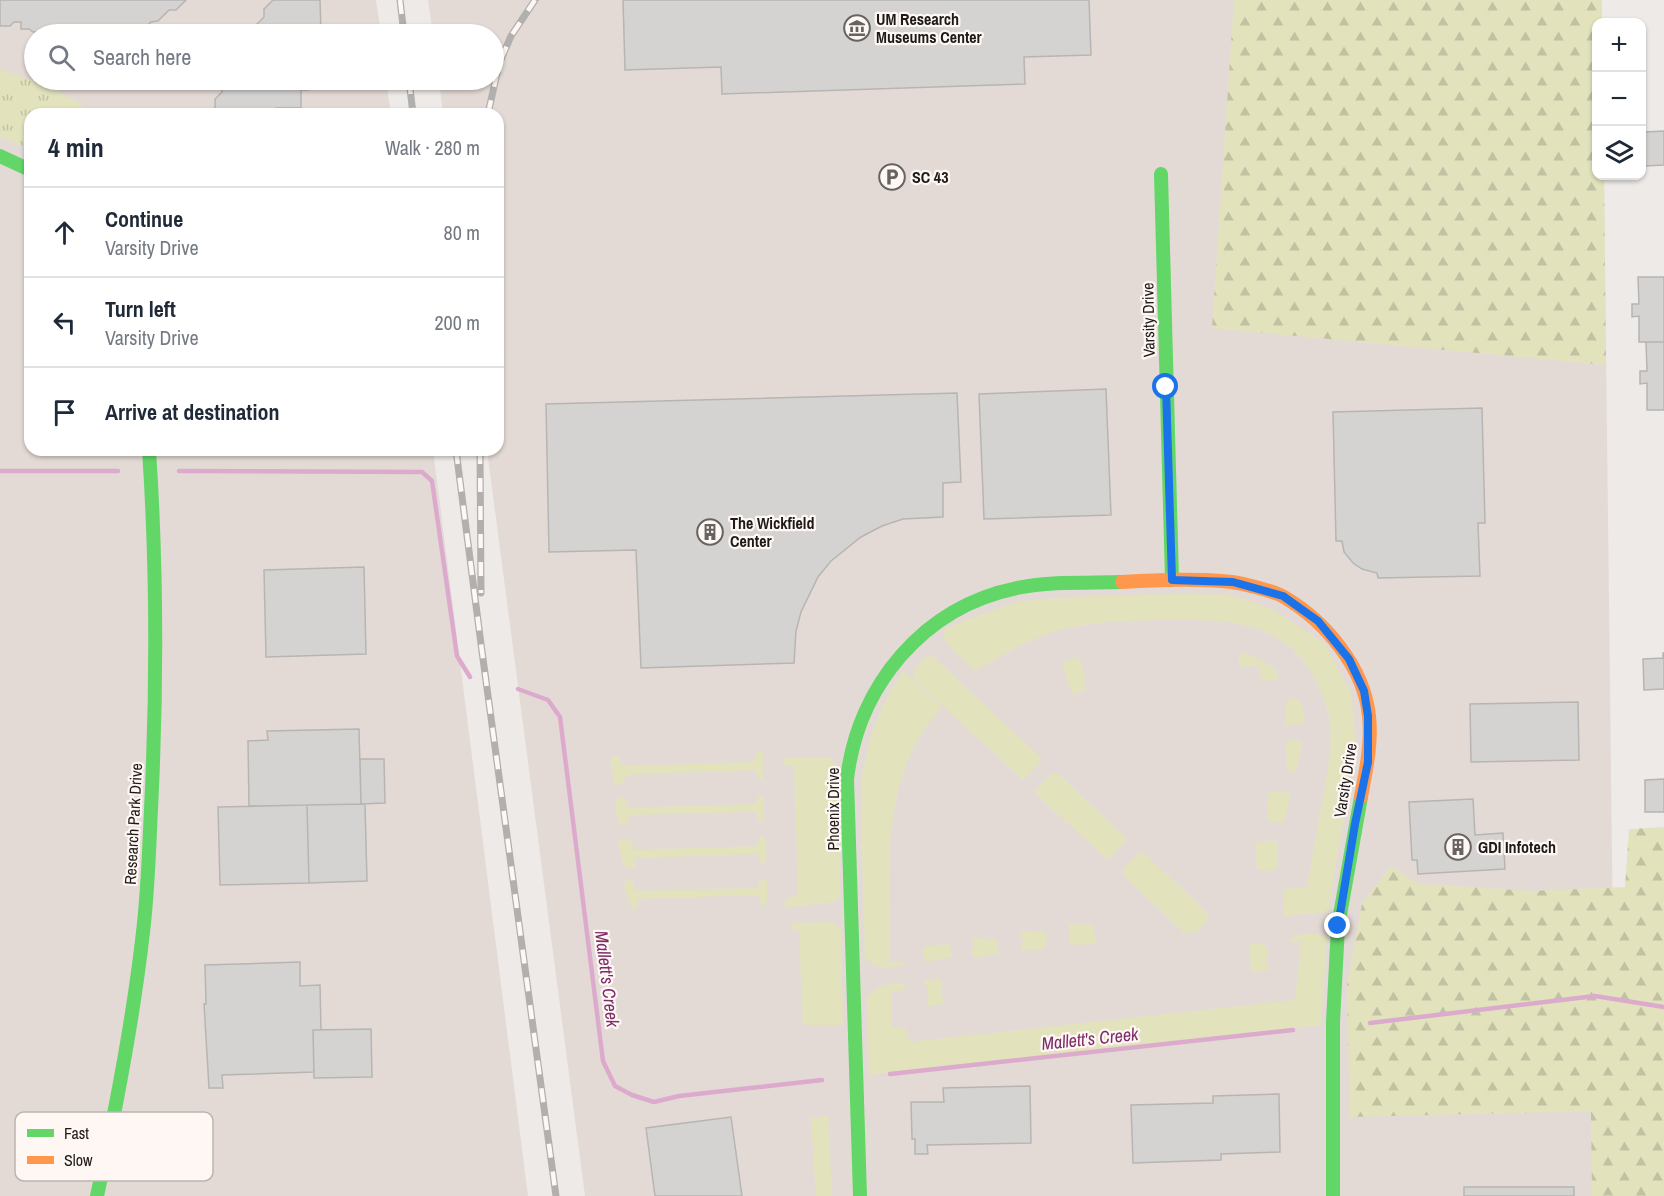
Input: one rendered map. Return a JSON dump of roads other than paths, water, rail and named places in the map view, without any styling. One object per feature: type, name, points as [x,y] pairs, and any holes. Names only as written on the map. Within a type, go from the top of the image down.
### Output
[{"type":"street","points":[[0,156],[24,167]]},
{"type":"street","name":"Varsity Drive","points":[[1161,174],[1172,580],[1233,582],[1283,596],[1318,621],[1349,659],[1364,691],[1368,716],[1368,762],[1338,926],[1333,1022],[1333,1196]]},
{"type":"street","name":"Research Park Drive","points":[[114,1112],[141,949],[149,858],[157,647],[149,456]]},
{"type":"street","name":"Phoenix Drive","points":[[860,1196],[848,779],[850,754],[864,711],[898,658],[916,639],[948,614],[984,598],[1017,588],[1051,584],[1172,580]]},
{"type":"street","name":"Research Park Drive","points":[[97,1196],[100,1181]]},
{"type":"waterway","name":"Mallett's Creek","points":[[0,471],[118,471]]},
{"type":"waterway","name":"Mallett's Creek","points":[[179,471],[422,472],[432,481],[457,656],[470,677]]},
{"type":"waterway","name":"Mallett's Creek","points":[[518,689],[548,700],[560,717],[603,1061],[615,1086],[632,1095],[654,1102],[679,1096],[822,1080]]},
{"type":"waterway","name":"Mallett's Creek","points":[[1370,1023],[1595,996],[1664,1007]]},
{"type":"waterway","name":"Mallett's Creek","points":[[890,1074],[1293,1030]]},
{"type":"railway","points":[[400,0],[403,24]]},
{"type":"railway","points":[[504,52],[511,36],[535,0]]},
{"type":"railway","points":[[410,90],[412,108]]},
{"type":"railway","points":[[489,108],[493,90]]},
{"type":"railway","points":[[457,456],[556,1196]]},
{"type":"railway","points":[[480,456],[481,593]]},
{"type":"place","name":"UM Research Museums Center","points":[[857,28]]},
{"type":"place","name":"SC 43","points":[[892,177]]},
{"type":"place","name":"The Wickfield Center","points":[[710,532]]},
{"type":"place","name":"GDI Infotech","points":[[1458,847]]}]
